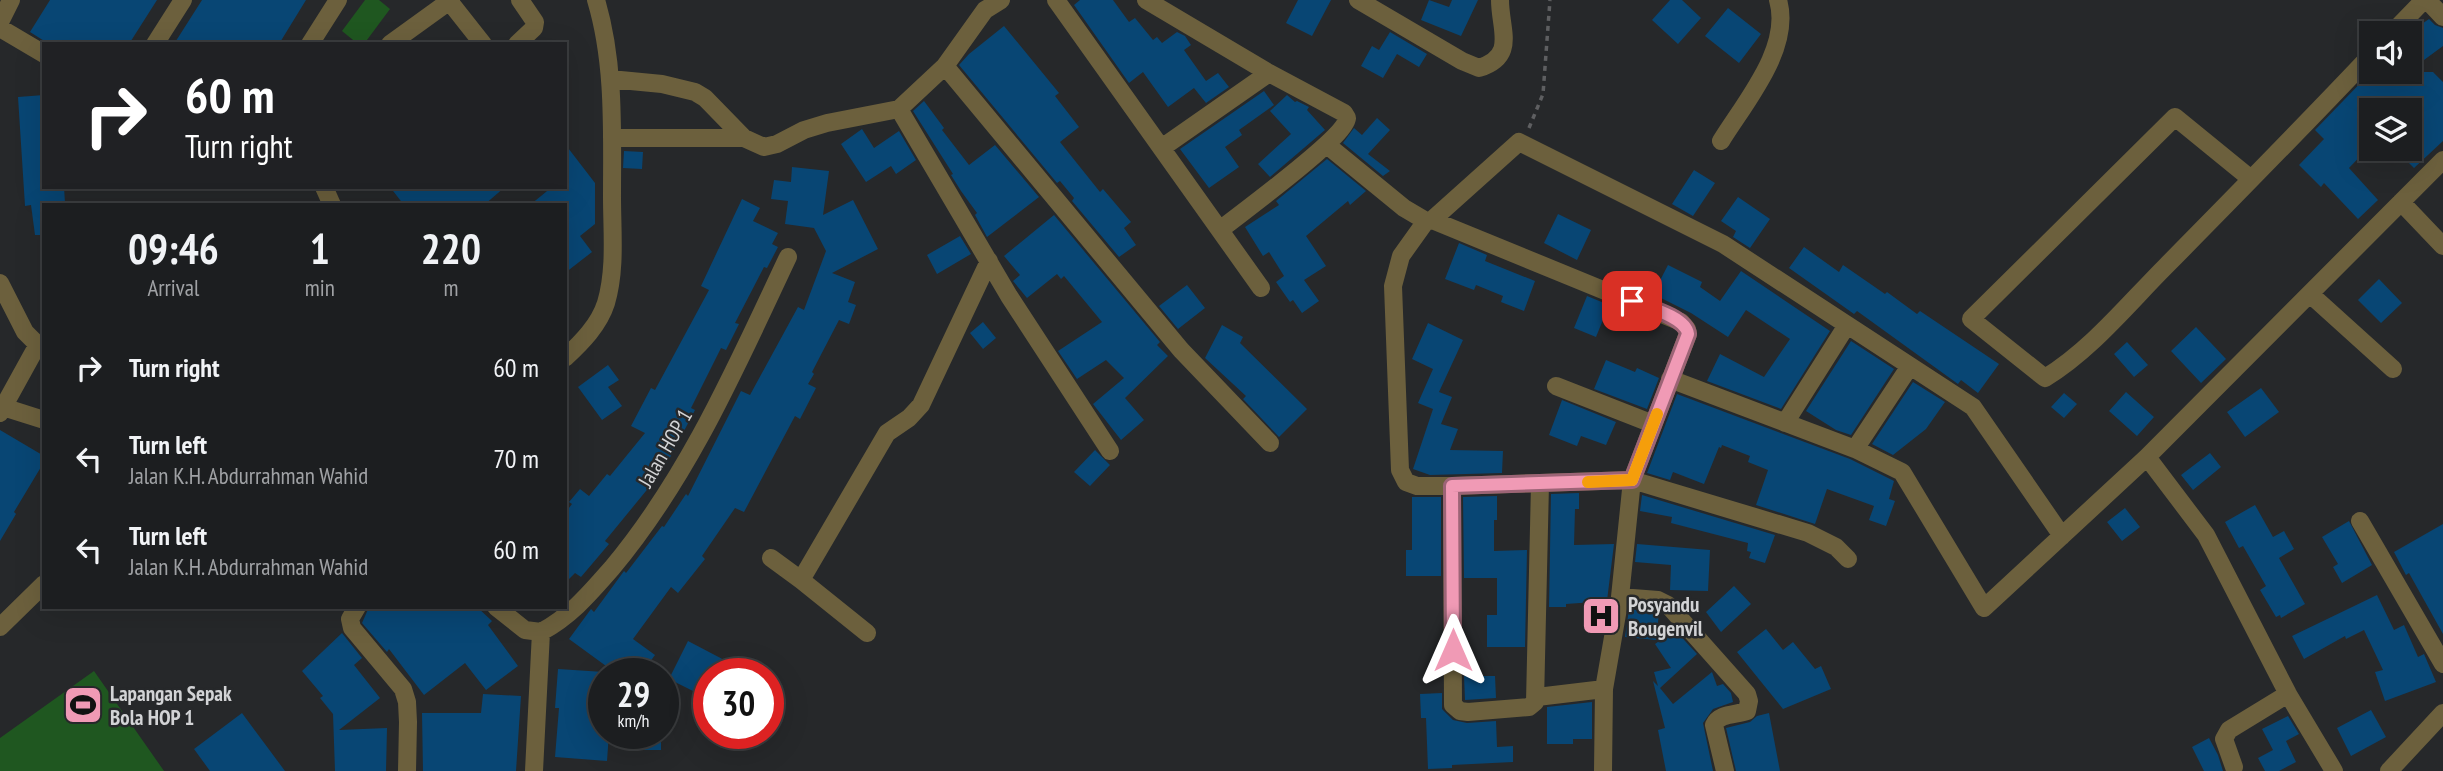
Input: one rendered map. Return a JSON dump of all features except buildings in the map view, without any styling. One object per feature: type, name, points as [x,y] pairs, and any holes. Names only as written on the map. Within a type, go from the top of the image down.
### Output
[{"type":"street","points":[[0,22],[12,0]]},
{"type":"street","points":[[156,42],[183,0]]},
{"type":"street","points":[[311,42],[338,0]]},
{"type":"street","points":[[519,42],[534,29],[535,22],[520,0]]},
{"type":"street","points":[[567,356],[587,337],[605,305],[612,271],[610,79],[602,19],[596,0]]},
{"type":"street","points":[[610,79],[662,84],[695,92],[705,98],[744,138],[764,147],[827,123],[899,109],[945,65],[985,10],[1001,0]]},
{"type":"street","points":[[1056,0],[1261,288]]},
{"type":"street","points":[[1146,0],[1269,74],[1346,115],[1348,122],[1327,145],[1220,230]]},
{"type":"street","points":[[1358,0],[1462,61],[1479,68],[1493,64],[1502,53],[1504,41],[1500,0]]},
{"type":"street","points":[[1721,141],[1773,56],[1780,33],[1782,12],[1778,0]]},
{"type":"street","points":[[2404,21],[2425,0],[2443,17]]},
{"type":"street","points":[[393,42],[450,1],[481,42]]},
{"type":"street","points":[[0,28],[42,53]]},
{"type":"street","points":[[945,65],[1181,350],[1270,443]]},
{"type":"street","points":[[2251,179],[2175,117],[1971,319],[2045,378],[2067,364],[2251,179],[2359,67]]},
{"type":"street","points":[[1163,147],[1269,74]]},
{"type":"street","points":[[899,109],[989,261],[1110,451]]},
{"type":"street","points":[[612,138],[744,138]]},
{"type":"street","points":[[1848,559],[1836,547],[1808,533],[1632,480],[1452,486],[1411,485],[1406,482],[1400,470],[1393,286],[1401,256],[1429,220],[1519,142],[1723,244],[1976,410],[2062,536]]},
{"type":"street","points":[[1327,145],[1404,208],[1681,321],[1687,329],[1688,334],[1632,480],[1620,597],[1604,689],[1603,771]]},
{"type":"street","points":[[1670,379],[1855,449],[1902,472],[1984,608],[2147,457],[2443,160]]},
{"type":"street","points":[[2401,202],[2443,246]]},
{"type":"street","name":"Jalan HOP 1","points":[[541,632],[561,621],[581,603],[635,539],[660,503],[689,458],[788,257]]},
{"type":"street","points":[[801,580],[887,433],[909,418],[921,405],[989,261]]},
{"type":"street","points":[[0,283],[25,332],[40,349],[1,409],[42,419]]},
{"type":"street","points":[[2309,294],[2393,369]]},
{"type":"street","points":[[1785,423],[1847,325]]},
{"type":"street","points":[[1855,449],[1910,366]]},
{"type":"street","points":[[1556,386],[1653,424]]},
{"type":"street","points":[[2147,457],[2206,535],[2288,694],[2334,771]]},
{"type":"street","points":[[1452,486],[1453,705],[1460,711],[1468,712],[1529,707],[1537,697],[1540,484]]},
{"type":"street","points":[[2360,521],[2443,664]]},
{"type":"street","points":[[771,558],[867,632]]},
{"type":"street","points":[[0,626],[42,586]]},
{"type":"street","points":[[1620,597],[1658,600],[1668,605],[1747,694],[1747,711],[1716,719],[1714,725],[1726,771]]},
{"type":"street","points":[[356,609],[351,618],[352,628],[403,689],[407,702],[407,771]]},
{"type":"street","points":[[499,609],[525,630],[541,632],[534,771]]},
{"type":"street","points":[[1537,697],[1604,689]]},
{"type":"street","points":[[2234,767],[2224,736],[2229,730],[2288,694]]},
{"type":"street","points":[[2389,771],[2443,713]]},
{"type":"path","points":[[1519,142],[1531,126],[1543,94],[1550,0]]},
{"type":"green space","points":[[365,0],[379,0],[390,9],[365,42],[356,42],[342,31]]},
{"type":"green space","name":"Lapangan Sepak Bola HOP 1","points":[[94,671],[164,771],[0,771],[0,738]]},
{"type":"slow traffic","points":[[1588,482],[1632,480],[1657,414]]},
{"type":"place","name":"Posyandu Bougenvil","points":[[1601,616]]},
{"type":"place","name":"Lapangan Sepak Bola HOP 1","points":[[83,705]]},
{"type":"route","points":[[1453,650],[1452,486],[1632,480],[1688,334],[1681,321],[1632,301]]}]
